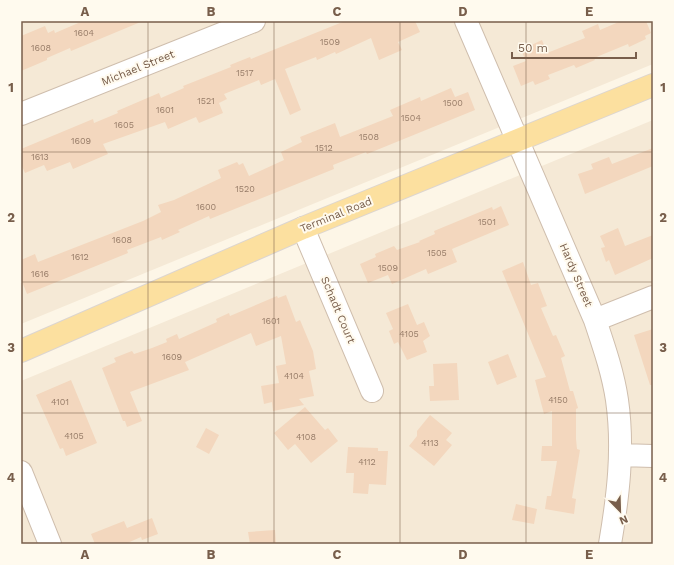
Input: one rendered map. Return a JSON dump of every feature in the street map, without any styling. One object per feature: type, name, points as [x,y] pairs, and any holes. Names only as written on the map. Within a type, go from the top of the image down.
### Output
[{"type":"main road","name":"Terminal Road","points":[[21,351],[303,228],[653,85]]},
{"type":"street","name":"Michael Street","points":[[21,114],[254,21]]},
{"type":"street","name":"Hardy Street","points":[[466,21],[595,320],[606,353],[617,401],[620,455],[618,496],[610,544]]},
{"type":"street","name":"Schadt Court","points":[[303,228],[372,391]]},
{"type":"street","points":[[595,320],[653,297]]},
{"type":"street","points":[[620,455],[653,456]]},
{"type":"street","points":[[21,472],[50,544]]},
{"type":"shaded area","points":[[21,21],[653,21],[653,64],[21,324]]},
{"type":"shaded area","points":[[653,120],[653,544],[21,544],[21,381]]},
{"type":"building","points":[[83,21],[143,21],[71,51],[70,48],[21,71],[21,36],[45,26],[48,33],[54,30],[55,33]]},
{"type":"building","points":[[345,21],[415,21],[420,32],[398,42],[402,50],[379,60],[371,38],[336,54],[335,52],[317,60],[316,57],[285,69],[301,110],[290,115],[275,79],[261,85],[259,80],[224,94],[227,99],[219,103],[223,113],[199,123],[196,117],[168,129],[165,122],[103,144],[108,154],[73,169],[70,162],[47,171],[44,165],[25,173],[21,164],[21,149],[93,119],[94,123],[118,113],[117,111],[159,93],[161,98],[184,88],[183,86],[231,67],[230,65],[250,57],[251,59]]},
{"type":"building","points":[[621,21],[646,21],[651,33],[645,36],[646,39],[629,47],[628,44],[594,58],[595,60],[576,68],[574,65],[548,75],[550,79],[535,85],[533,81],[521,86],[513,66],[526,61],[521,50],[542,40],[547,53],[585,38],[582,31],[598,24],[600,30]]},
{"type":"building","points":[[451,88],[455,97],[468,92],[475,110],[367,154],[366,152],[333,165],[334,169],[210,219],[209,216],[178,230],[180,232],[162,240],[161,237],[127,250],[128,253],[27,294],[21,279],[21,260],[35,254],[38,262],[143,221],[161,212],[158,205],[174,200],[221,178],[218,170],[237,162],[239,165],[243,163],[249,176],[284,160],[281,152],[302,142],[300,137],[335,123],[340,137],[393,116],[390,110],[420,97],[421,101]]},
{"type":"building","points":[[653,148],[653,166],[585,194],[578,174],[593,169],[591,164],[609,157],[612,164]]},
{"type":"building","points":[[501,206],[509,225],[452,249],[457,262],[428,274],[426,269],[392,284],[388,275],[368,283],[360,264],[376,257],[375,254],[394,246],[397,250],[420,242],[419,241],[435,234],[434,231],[492,207],[493,210]]},
{"type":"building","points":[[618,228],[625,246],[653,235],[653,258],[615,275],[609,260],[606,262],[601,248],[605,247],[600,236]]},
{"type":"building","points":[[523,262],[531,285],[538,283],[547,306],[541,308],[553,336],[556,335],[565,356],[561,358],[570,391],[573,391],[578,408],[576,409],[576,439],[577,449],[580,450],[572,498],[576,499],[574,514],[545,509],[547,496],[551,496],[557,461],[541,461],[542,446],[552,446],[552,411],[544,414],[535,380],[546,377],[502,271]]},
{"type":"building","points":[[286,295],[296,322],[300,320],[313,351],[316,369],[309,371],[314,396],[299,399],[304,405],[273,411],[272,402],[264,404],[261,386],[279,383],[276,366],[286,364],[281,336],[256,346],[251,333],[185,362],[189,370],[130,392],[142,421],[127,427],[125,421],[123,421],[102,368],[116,362],[114,358],[132,351],[134,354],[152,348],[167,342],[166,339],[177,334],[179,339],[217,322],[216,319],[229,313],[230,316],[277,296],[278,298]]},
{"type":"building","points":[[408,304],[417,325],[424,322],[430,336],[423,341],[427,352],[407,360],[398,342],[394,344],[389,331],[393,329],[386,313]]},
{"type":"building","points":[[653,329],[653,385],[650,385],[634,335]]},
{"type":"building","points":[[508,354],[517,377],[497,385],[488,362]]},
{"type":"building","points":[[457,363],[459,400],[430,401],[429,386],[434,386],[433,364]]},
{"type":"building","points":[[71,380],[97,443],[66,456],[63,448],[60,449],[36,395]]},
{"type":"building","points":[[305,407],[325,430],[328,428],[338,441],[311,463],[295,444],[288,450],[274,433]]},
{"type":"building","points":[[430,415],[452,433],[446,440],[452,445],[434,466],[409,446],[417,436],[417,431]]},
{"type":"building","points":[[206,428],[219,435],[209,454],[196,447]]},
{"type":"building","points":[[348,447],[378,448],[378,451],[388,451],[386,485],[369,484],[368,494],[353,493],[354,473],[346,473]]},
{"type":"building","points":[[516,504],[537,509],[534,524],[512,520]]},
{"type":"building","points":[[152,518],[158,534],[142,540],[141,537],[125,544],[95,544],[91,534],[124,521],[127,528]]},
{"type":"building","points":[[275,530],[276,544],[250,544],[248,532]]}]
